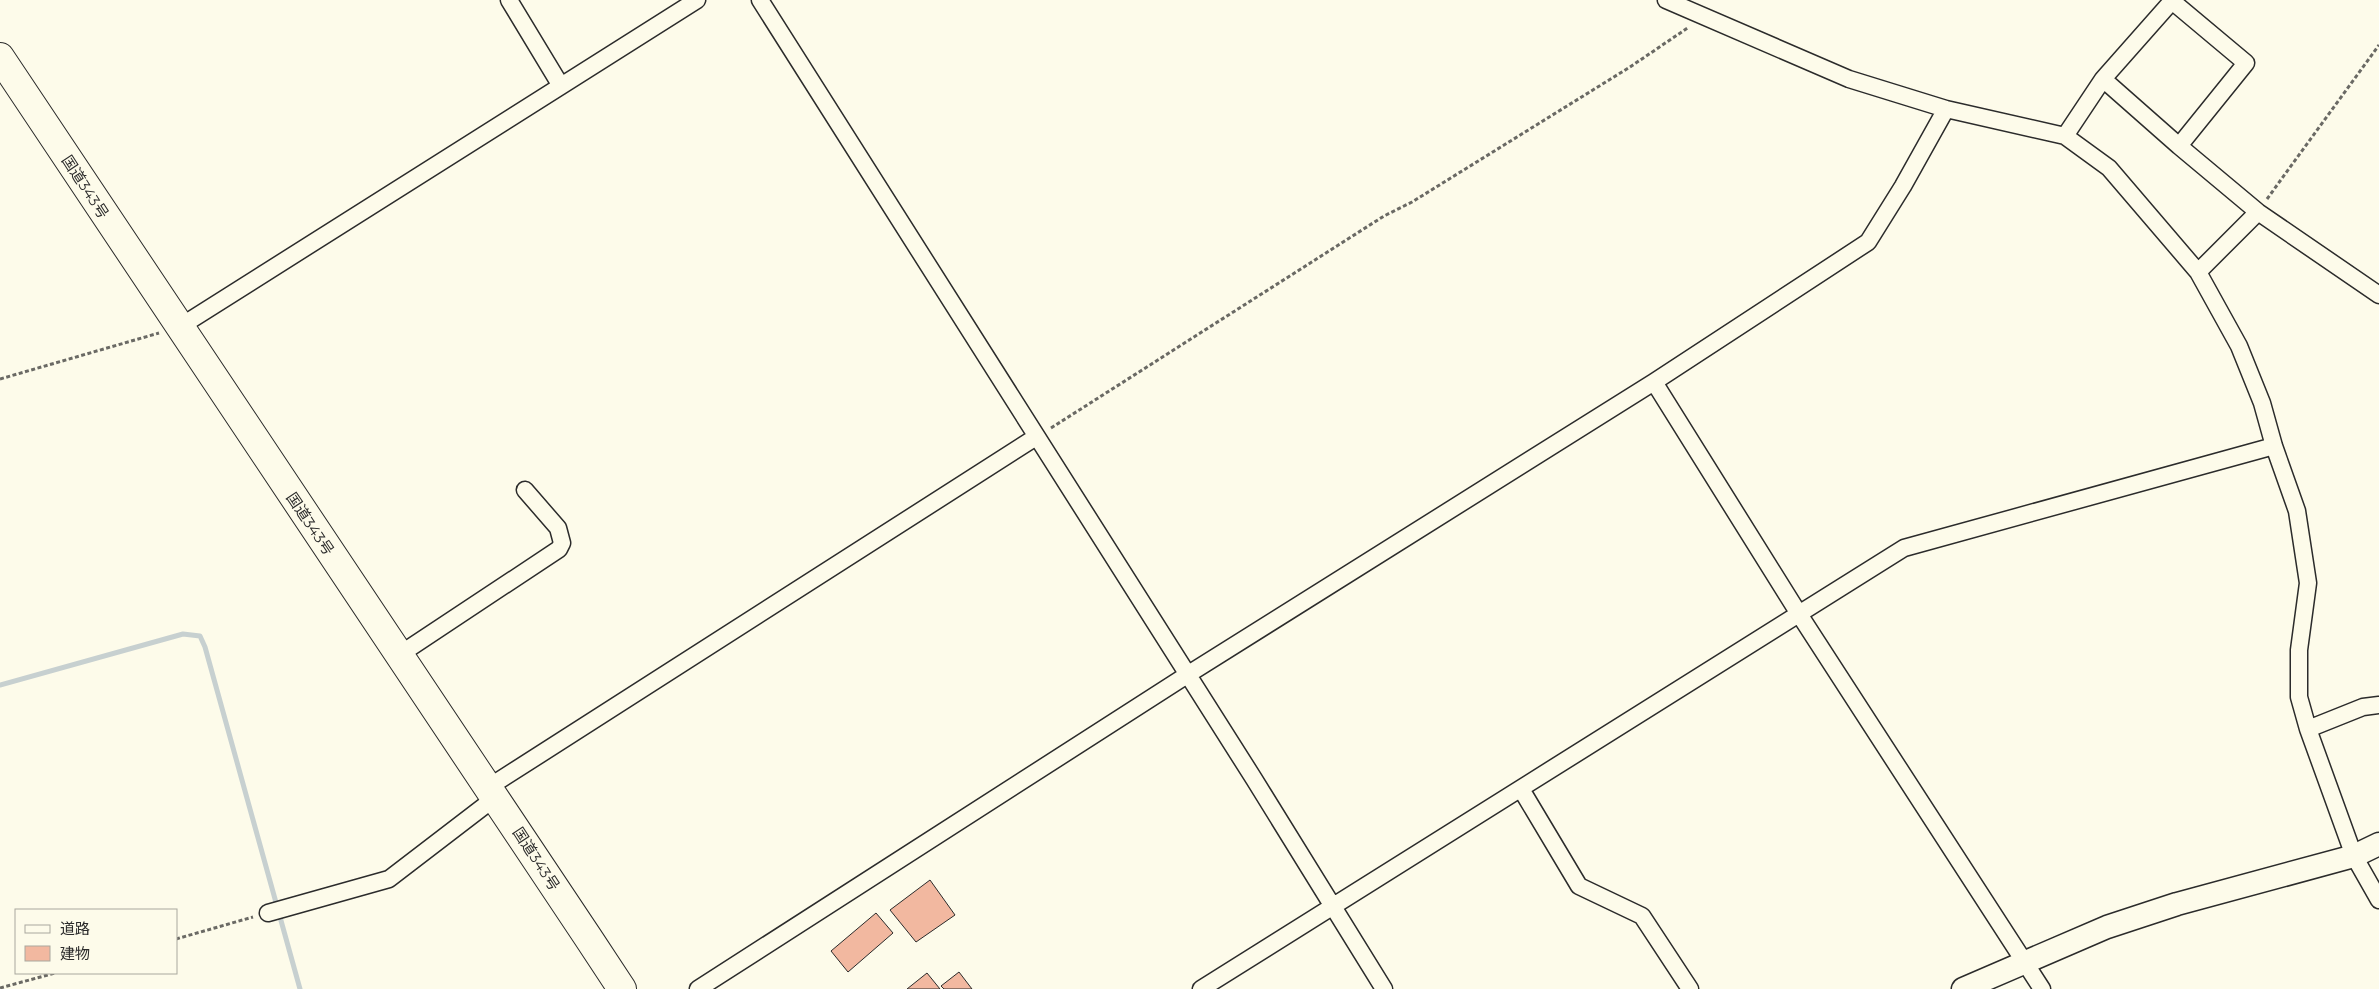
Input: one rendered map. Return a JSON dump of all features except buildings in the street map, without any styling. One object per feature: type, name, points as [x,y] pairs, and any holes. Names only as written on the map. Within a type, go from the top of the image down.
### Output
[{"type":"highway","name":"国道343号","points":[[0,57],[178,328],[492,792],[622,989]]},
{"type":"street","points":[[509,0],[562,86]]},
{"type":"street","points":[[178,328],[697,0]]},
{"type":"street","points":[[760,0],[1254,779],[1384,989]]},
{"type":"street","points":[[1666,0],[1849,79],[1946,108],[2065,136],[2109,168],[2198,272],[2239,346],[2262,403],[2274,446],[2297,511],[2308,583],[2299,650],[2299,697],[2308,729],[2354,856],[2379,900]]},
{"type":"street","points":[[2065,136],[2103,78],[2172,1],[2246,63],[2179,146]]},
{"type":"street","points":[[2103,78],[2179,146],[2258,212],[2379,295]]},
{"type":"street","points":[[698,989],[1187,674],[1654,382],[1868,242],[1903,186],[1946,108]]},
{"type":"street","points":[[2198,272],[2258,212]]},
{"type":"street","points":[[1654,382],[1799,614],[2042,989]]},
{"type":"street","points":[[268,913],[389,879],[492,792],[1036,437]]},
{"type":"street","points":[[1201,989],[1904,548],[2274,446]]},
{"type":"street","points":[[399,655],[559,550],[562,542],[558,528],[524,490]]},
{"type":"street","points":[[2308,729],[2363,707],[2379,705]]},
{"type":"street","points":[[1521,789],[1578,886],[1642,916],[1690,989]]},
{"type":"street","points":[[1963,989],[2107,927],[2178,904],[2354,856],[2379,844]]},
{"type":"path","points":[[1036,437],[1384,216],[1412,202],[1630,67],[1706,16]]},
{"type":"path","points":[[2258,212],[2379,45]]},
{"type":"path","points":[[0,379],[178,328]]},
{"type":"path","points":[[178,938],[268,913]]},
{"type":"path","points":[[0,988],[51,974]]},
{"type":"waterway","points":[[0,685],[183,634],[200,636],[205,647],[300,989]]}]
